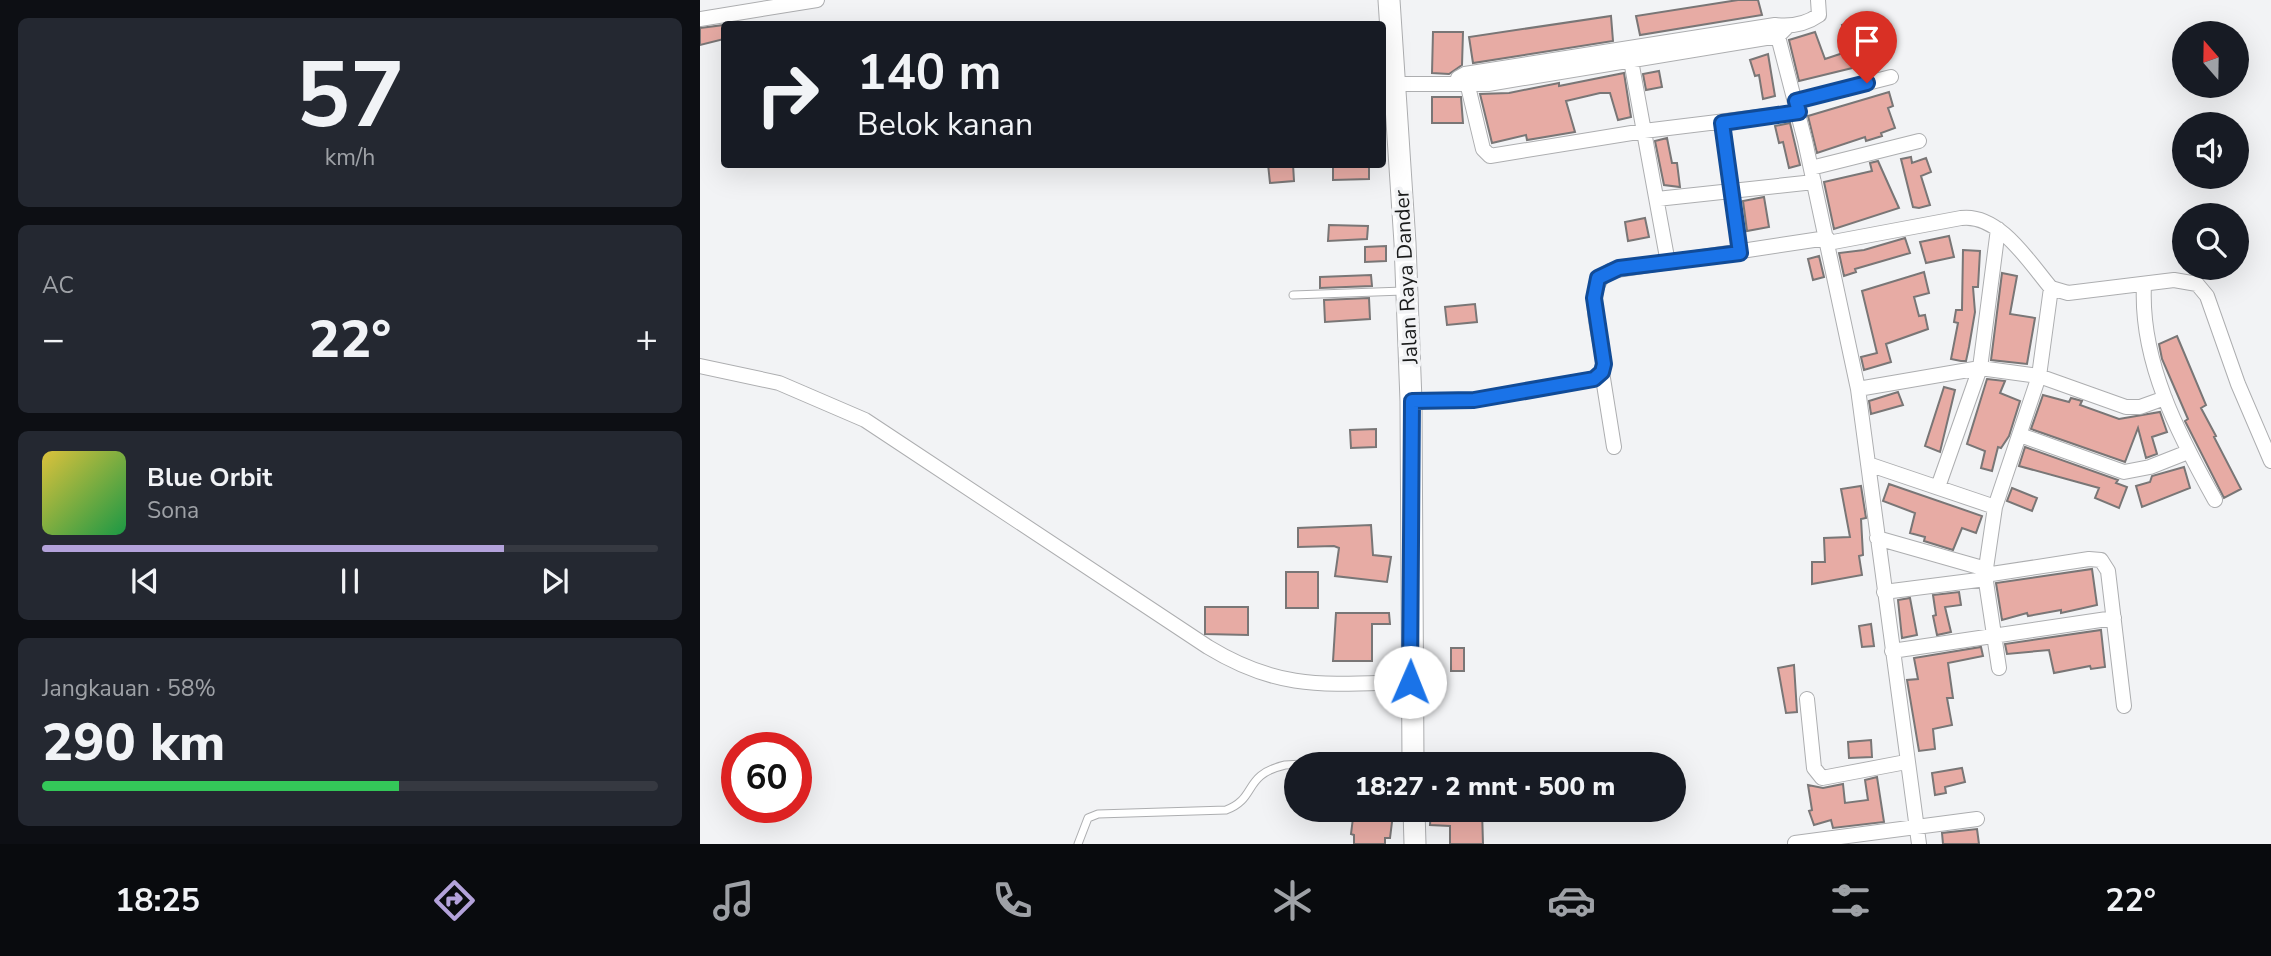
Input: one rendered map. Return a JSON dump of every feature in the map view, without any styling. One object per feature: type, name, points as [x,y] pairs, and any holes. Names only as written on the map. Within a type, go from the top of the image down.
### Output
[{"type":"main road","name":"Jalan Raya Dander","points":[[1389,0],[1408,291],[1412,401],[1410,682],[1413,752]]},
{"type":"main road","points":[[1414,822],[1415,844]]},
{"type":"street","points":[[700,19],[817,0]]},
{"type":"street","points":[[1394,84],[1487,78],[1700,45],[1811,20],[1819,15],[1818,0]]},
{"type":"street","points":[[1780,29],[1828,240],[1858,389],[1919,844]]},
{"type":"street","points":[[1630,55],[1668,263]]},
{"type":"street","points":[[1462,81],[1483,149],[1490,156],[1644,131],[1722,123],[1797,106],[1891,78]]},
{"type":"street","points":[[1722,123],[1740,253]]},
{"type":"street","points":[[1657,199],[1731,191],[1813,175],[1919,141]]},
{"type":"street","points":[[1614,447],[1594,298],[1595,283],[1610,271],[1828,240],[1970,216],[1987,220],[1998,229],[2051,288],[2078,293],[2182,280],[2191,281],[2202,289],[2271,461]]},
{"type":"street","points":[[1938,487],[1980,368],[1998,229]]},
{"type":"street","points":[[2144,285],[2144,329],[2165,398],[2188,452],[2215,500]]},
{"type":"street","points":[[1999,668],[1986,574],[1995,507],[2039,376],[2051,288]]},
{"type":"street","points":[[700,366],[779,383],[865,420],[1208,647],[1251,670],[1283,681],[1308,683],[1410,682]]},
{"type":"street","points":[[1858,389],[1980,368],[2039,376],[2126,407],[2140,407],[2165,398]]},
{"type":"street","points":[[1412,401],[1487,398],[1586,381],[1602,372]]},
{"type":"street","points":[[2020,435],[2124,472],[2150,467],[2188,452]]},
{"type":"street","points":[[1868,464],[1995,507]]},
{"type":"street","points":[[1877,538],[1986,574]]},
{"type":"street","points":[[1884,592],[2089,559],[2101,561],[2108,572],[2124,706]]},
{"type":"street","points":[[1892,651],[2114,618]]},
{"type":"street","points":[[1807,699],[1814,768],[1822,778],[1906,762]]},
{"type":"street","points":[[1795,843],[1977,819]]},
{"type":"lane","points":[[1293,295],[1408,291]]},
{"type":"lane","points":[[1078,844],[1088,818],[1098,814],[1226,810],[1234,807],[1242,802],[1258,775],[1267,769],[1284,765]]},
{"type":"building","points":[[1738,0],[1758,0],[1762,15],[1640,35],[1636,16]]},
{"type":"building","points":[[1611,16],[1613,41],[1473,63],[1469,37]]},
{"type":"building","points":[[1858,21],[1866,53],[1874,51],[1877,62],[1799,81],[1789,40],[1815,32],[1825,59],[1849,51],[1842,25]]},
{"type":"building","points":[[721,25],[721,40],[700,45],[700,28]]},
{"type":"building","points":[[1433,32],[1463,32],[1462,65],[1449,74],[1432,73]]},
{"type":"building","points":[[1768,54],[1775,96],[1763,99],[1759,75],[1755,76],[1750,60]]},
{"type":"building","points":[[1659,71],[1662,87],[1646,90],[1643,74]]},
{"type":"building","points":[[1624,73],[1631,117],[1618,120],[1610,93],[1600,93],[1566,101],[1575,132],[1527,140],[1526,135],[1492,143],[1480,94],[1509,93],[1559,83],[1559,86]]},
{"type":"building","points":[[1889,92],[1893,106],[1888,108],[1895,128],[1881,133],[1882,136],[1866,141],[1865,137],[1817,153],[1808,116]]},
{"type":"building","points":[[1432,97],[1461,97],[1463,123],[1432,123]]},
{"type":"building","points":[[1790,123],[1800,165],[1789,168],[1783,142],[1779,143],[1775,126]]},
{"type":"building","points":[[1667,138],[1672,163],[1677,163],[1680,187],[1664,185],[1655,141]]},
{"type":"building","points":[[1911,157],[1912,163],[1926,158],[1931,172],[1921,176],[1930,205],[1919,208],[1913,207],[1901,159]]},
{"type":"building","points":[[1878,161],[1899,208],[1834,229],[1824,182],[1872,171],[1870,163]]},
{"type":"building","points":[[1268,168],[1293,168],[1294,181],[1270,183]]},
{"type":"building","points":[[1333,168],[1369,168],[1369,179],[1333,180]]},
{"type":"building","points":[[1764,197],[1769,227],[1747,231],[1743,201]]},
{"type":"building","points":[[1645,218],[1649,237],[1628,241],[1625,222]]},
{"type":"building","points":[[1329,225],[1368,226],[1367,239],[1328,241]]},
{"type":"building","points":[[1949,236],[1954,257],[1926,263],[1920,242]]},
{"type":"building","points":[[1905,238],[1910,253],[1855,269],[1856,272],[1844,276],[1839,253],[1864,250]]},
{"type":"building","points":[[1386,246],[1386,261],[1365,262],[1365,247]]},
{"type":"building","points":[[1963,250],[1980,251],[1978,287],[1973,287],[1975,312],[1966,361],[1951,359],[1958,323],[1954,322],[1956,310],[1962,310]]},
{"type":"building","points":[[1819,256],[1824,277],[1813,280],[1808,259]]},
{"type":"building","points":[[1924,272],[1929,293],[1914,297],[1919,316],[1925,315],[1928,329],[1886,344],[1891,362],[1864,370],[1861,357],[1877,353],[1862,291]]},
{"type":"building","points":[[2002,273],[2017,276],[2010,314],[2035,318],[2027,364],[1991,360]]},
{"type":"building","points":[[1371,275],[1372,286],[1320,288],[1320,277]]},
{"type":"building","points":[[1369,298],[1370,319],[1325,322],[1324,300]]},
{"type":"building","points":[[1475,304],[1477,322],[1447,325],[1445,307]]},
{"type":"building","points":[[2177,336],[2206,405],[2201,408],[2241,489],[2224,498],[2185,421],[2188,419],[2162,359],[2159,344]]},
{"type":"building","points":[[1987,379],[2005,381],[2000,393],[2020,401],[2009,436],[2001,448],[1998,447],[1992,471],[1981,468],[1985,451],[1967,444]]},
{"type":"building","points":[[1944,387],[1955,390],[1940,452],[1925,446]]},
{"type":"building","points":[[1898,392],[1903,405],[1871,414],[1869,401]]},
{"type":"building","points":[[2043,395],[2069,402],[2071,398],[2082,401],[2080,405],[2119,419],[2160,412],[2167,432],[2152,437],[2157,454],[2146,458],[2138,428],[2125,462],[2031,429]]},
{"type":"building","points":[[1376,429],[1376,447],[1351,448],[1350,430]]},
{"type":"building","points":[[2025,447],[2118,480],[2116,483],[2127,487],[2119,508],[2095,498],[2099,488],[2019,466]]},
{"type":"building","points":[[2184,467],[2190,488],[2142,507],[2136,486],[2150,482],[2152,476]]},
{"type":"building","points":[[1889,484],[1982,516],[1976,533],[1962,528],[1953,550],[1924,541],[1925,537],[1910,533],[1915,513],[1883,501]]},
{"type":"building","points":[[1861,486],[1866,518],[1861,519],[1863,555],[1859,556],[1862,575],[1812,584],[1812,562],[1825,562],[1824,538],[1850,537],[1841,489]]},
{"type":"building","points":[[2012,488],[2037,498],[2032,511],[2007,501]]},
{"type":"building","points":[[1371,525],[1373,555],[1391,557],[1387,582],[1335,576],[1339,548],[1334,546],[1298,547],[1298,528]]},
{"type":"building","points":[[2092,569],[2097,605],[2061,613],[2061,610],[2028,616],[2027,613],[2002,620],[1996,583]]},
{"type":"building","points":[[1286,572],[1318,572],[1318,608],[1286,608]]},
{"type":"building","points":[[1959,592],[1961,605],[1945,607],[1951,632],[1937,635],[1933,595]]},
{"type":"building","points":[[1910,598],[1917,635],[1902,638],[1898,600]]},
{"type":"building","points":[[1205,607],[1248,607],[1248,635],[1205,634]]},
{"type":"building","points":[[1336,613],[1389,613],[1390,624],[1372,624],[1372,661],[1333,661]]},
{"type":"building","points":[[1871,624],[1874,646],[1862,647],[1859,626]]},
{"type":"building","points":[[2101,630],[2105,667],[2091,669],[2090,666],[2054,673],[2049,650],[2007,654],[2005,644]]},
{"type":"building","points":[[1981,647],[1983,656],[1948,663],[1953,698],[1947,698],[1952,725],[1933,729],[1935,749],[1919,751],[1907,680],[1918,679],[1914,658]]},
{"type":"building","points":[[1451,648],[1464,648],[1464,671],[1451,671]]},
{"type":"building","points":[[1794,665],[1797,712],[1786,713],[1778,668]]},
{"type":"building","points":[[1871,740],[1872,757],[1849,758],[1848,742]]},
{"type":"building","points":[[1962,768],[1965,782],[1945,787],[1946,793],[1935,795],[1932,773]]},
{"type":"building","points":[[1877,777],[1884,822],[1833,828],[1831,820],[1814,825],[1809,811],[1812,810],[1808,785],[1823,788],[1843,784],[1845,803],[1868,800],[1865,780]]},
{"type":"building","points":[[1352,822],[1392,822],[1390,838],[1385,838],[1385,844],[1354,844],[1354,835],[1351,834]]},
{"type":"building","points":[[1430,822],[1482,822],[1483,844],[1450,844],[1450,826],[1430,825]]},
{"type":"building","points":[[1977,829],[1979,844],[1943,844],[1942,833]]},
{"type":"route","points":[[1410,682],[1412,401],[1474,400],[1594,379],[1602,372],[1604,364],[1594,298],[1598,278],[1619,268],[1740,253],[1722,123],[1799,112],[1796,101],[1867,83]]}]
